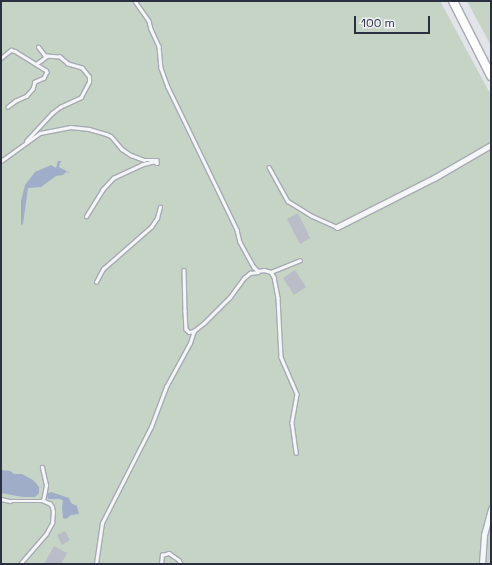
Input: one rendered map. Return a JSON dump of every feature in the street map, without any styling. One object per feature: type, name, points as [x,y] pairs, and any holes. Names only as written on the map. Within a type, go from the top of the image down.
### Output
[{"type":"main road","points":[[453,1],[491,76]]},
{"type":"street","points":[[337,227],[434,178],[491,146]]},
{"type":"street","points":[[482,564],[484,535],[491,508]]},
{"type":"lane","points":[[135,1],[149,21],[159,46],[161,68],[182,118],[231,217],[240,242],[258,271]]},
{"type":"lane","points":[[24,144],[52,113],[60,107],[81,97],[89,82],[89,77],[82,68],[68,64],[60,57],[48,56],[38,47]]},
{"type":"lane","points":[[1,58],[11,50],[46,70],[46,76],[35,82],[33,89],[27,96],[8,107]]},
{"type":"lane","points":[[36,64],[48,56]]},
{"type":"lane","points":[[1,160],[36,135],[70,128],[82,128],[112,136],[122,149],[144,160],[157,160],[158,164],[153,162],[142,165],[114,178],[103,190],[87,216]]},
{"type":"lane","points":[[269,167],[288,200],[312,216],[337,227]]},
{"type":"lane","points":[[96,282],[102,269],[151,227],[157,218],[160,207]]},
{"type":"lane","points":[[96,564],[102,523],[151,427],[166,387],[190,343],[194,331],[230,297],[244,278],[250,273],[264,270],[271,272],[300,260]]},
{"type":"lane","points":[[184,270],[186,329],[189,332],[194,331]]},
{"type":"lane","points":[[271,272],[275,281],[278,298],[281,357],[297,394],[292,423],[296,453]]},
{"type":"lane","points":[[42,467],[46,485],[43,501]]},
{"type":"lane","points":[[1,499],[10,501],[43,501],[50,504],[52,507],[52,523],[20,564]]},
{"type":"lane","points":[[161,564],[162,555],[169,553],[179,560],[181,564]]},
{"type":"green space","points":[[1,1],[440,1],[491,95],[491,564],[1,564]]},
{"type":"green space","points":[[467,1],[491,1],[491,46]]},
{"type":"water","points":[[58,161],[61,161],[59,167],[70,173],[66,172],[63,175],[56,176],[41,187],[28,188],[23,224],[21,225],[21,201],[25,185],[35,172],[51,165],[56,168]]},
{"type":"water","points":[[1,470],[10,471],[14,474],[22,474],[33,480],[39,487],[39,493],[35,497],[23,497],[1,493]]},
{"type":"water","points":[[51,492],[69,498],[71,503],[77,506],[79,514],[71,515],[66,519],[63,518],[63,501],[60,499],[48,499],[46,494]]},
{"type":"building","points":[[298,213],[310,238],[300,244],[287,219]]},
{"type":"building","points":[[295,270],[306,287],[294,295],[283,278]]},
{"type":"building","points":[[65,531],[70,540],[62,545],[57,535]]},
{"type":"building","points":[[54,546],[67,553],[61,564],[44,564]]}]
